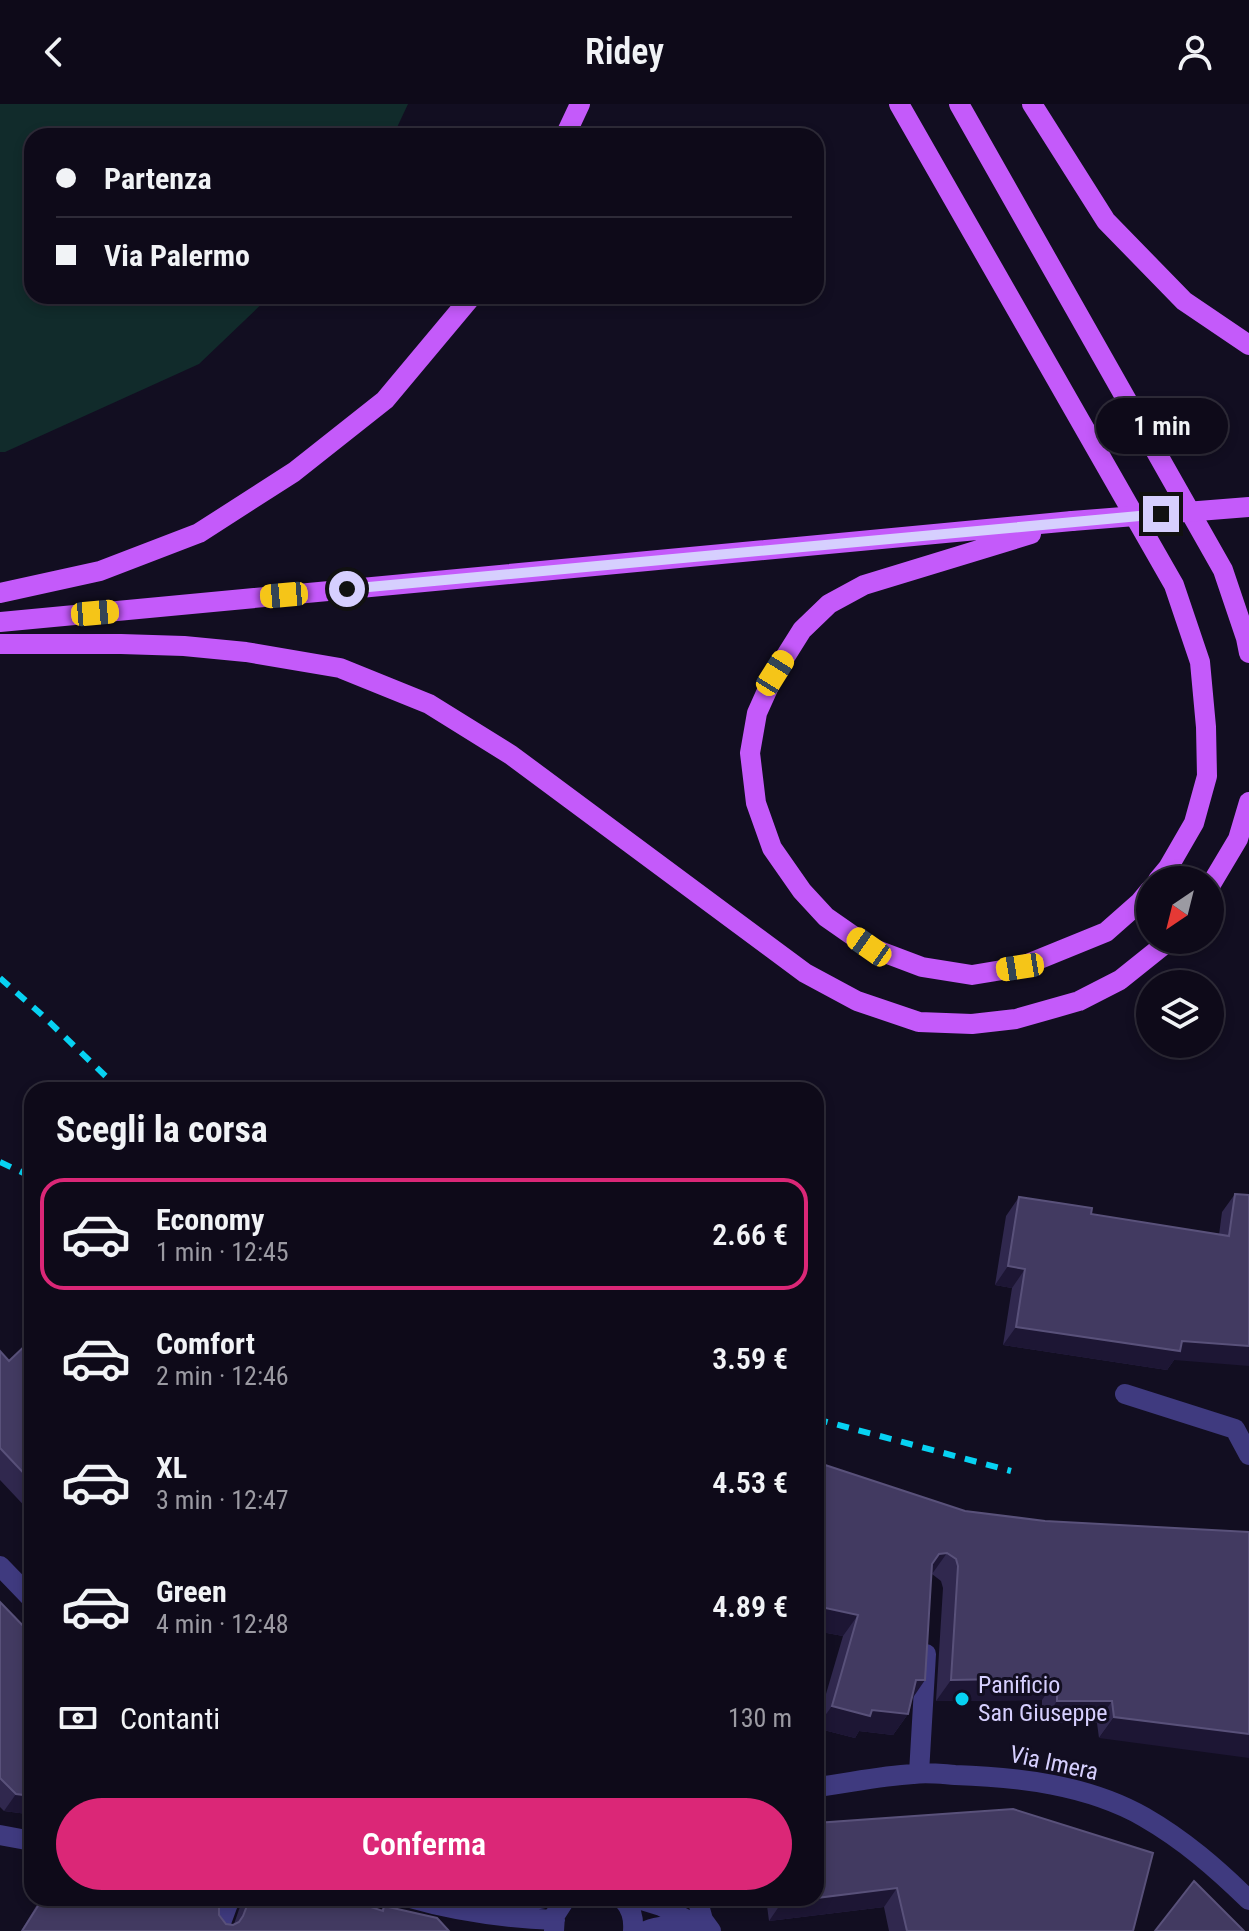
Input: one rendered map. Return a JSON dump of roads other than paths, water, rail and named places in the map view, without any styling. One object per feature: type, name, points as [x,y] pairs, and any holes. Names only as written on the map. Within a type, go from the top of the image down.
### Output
[{"type":"main road","points":[[569,128],[580,104]]},
{"type":"main road","points":[[899,104],[1174,585],[1200,662],[1207,776],[1194,823],[1169,866]]},
{"type":"main road","points":[[959,104],[1223,570],[1249,653]]},
{"type":"main road","points":[[1032,104],[1106,221],[1184,301],[1249,345]]},
{"type":"main road","points":[[0,593],[100,571],[199,533],[294,472],[385,400],[465,304]]},
{"type":"main road","points":[[0,622],[1249,507]]},
{"type":"main road","points":[[1072,521],[864,585],[829,604],[802,630],[775,673],[757,713],[750,753],[756,803],[772,848],[802,891],[826,917],[869,947],[922,967],[972,975],[1020,967],[1106,932],[1136,906]]},
{"type":"main road","points":[[0,644],[184,646],[246,652],[340,668],[429,704],[511,755],[805,973],[857,1001],[919,1022],[972,1024],[1016,1019],[1079,1001],[1120,980],[1152,954]]},
{"type":"main road","points":[[1222,866],[1238,839],[1249,802]]},
{"type":"street","points":[[1125,1394],[1235,1429],[1249,1455]]},
{"type":"street","points":[[0,1566],[24,1591]]},
{"type":"street","points":[[919,1773],[927,1632]]},
{"type":"street","name":"Via Imera","points":[[824,1786],[919,1773],[988,1776],[1066,1788],[1141,1815],[1207,1860],[1249,1900]]},
{"type":"street","points":[[0,1835],[24,1840]]},
{"type":"street","points":[[218,1931],[227,1906]]},
{"type":"street","points":[[440,1906],[553,1927],[561,1906]]},
{"type":"street","points":[[463,1912],[498,1906]]},
{"type":"street","points":[[627,1906],[634,1921],[633,1931]]},
{"type":"street","points":[[661,1906],[710,1931]]},
{"type":"street","points":[[699,1906],[710,1931]]},
{"type":"street","points":[[646,1931],[664,1926],[684,1931]]},
{"type":"railway","points":[[0,978],[112,1082]]},
{"type":"railway","points":[[0,1162],[24,1173]]},
{"type":"railway","points":[[824,1421],[1011,1471]]},
{"type":"place","name":"Panificio San Giuseppe","points":[[962,1699]]}]
